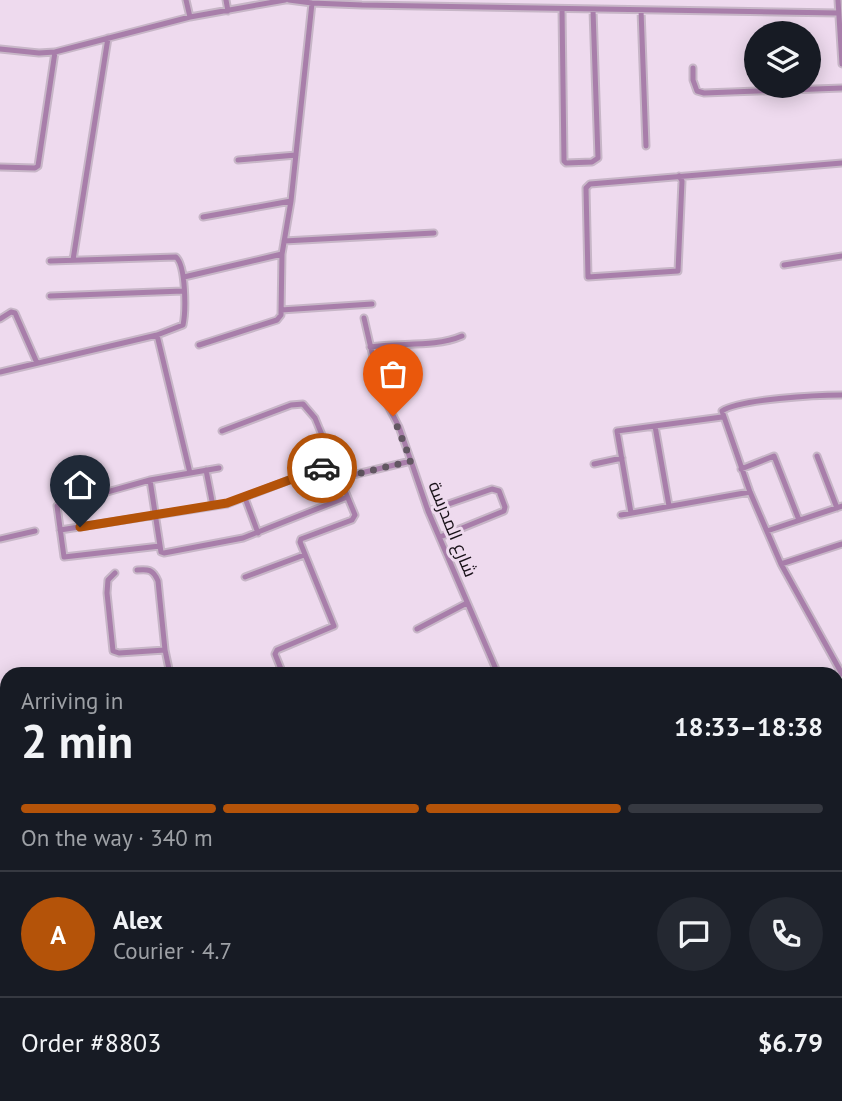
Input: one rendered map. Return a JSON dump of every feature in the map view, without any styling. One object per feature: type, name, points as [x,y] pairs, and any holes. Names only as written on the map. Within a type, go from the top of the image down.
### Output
[{"type":"street","points":[[187,0],[190,17]]},
{"type":"street","points":[[226,0],[228,11]]},
{"type":"street","points":[[0,49],[55,52],[190,17],[287,0],[313,3],[471,3],[593,10],[838,13]]},
{"type":"street","points":[[839,1],[842,64]]},
{"type":"street","points":[[199,345],[279,318],[282,254],[291,201],[313,3]]},
{"type":"street","points":[[562,9],[561,61],[566,163],[592,162],[598,158],[593,10]]},
{"type":"street","points":[[641,10],[646,146]]},
{"type":"street","points":[[73,260],[108,38]]},
{"type":"street","points":[[0,167],[38,166],[55,52]]},
{"type":"street","points":[[694,68],[695,87],[697,91],[704,93],[842,88]]},
{"type":"street","points":[[238,160],[296,155]]},
{"type":"street","points":[[679,176],[682,181],[678,271],[588,277],[588,185],[679,176],[842,163]]},
{"type":"street","points":[[203,217],[291,201]]},
{"type":"street","points":[[284,241],[434,233]]},
{"type":"street","points":[[184,277],[282,254]]},
{"type":"street","points":[[784,265],[842,256]]},
{"type":"street","points":[[0,372],[157,335],[183,325],[184,277],[182,263],[176,257],[50,261]]},
{"type":"street","points":[[50,296],[183,291]]},
{"type":"street","points":[[281,310],[372,304]]},
{"type":"street","points":[[0,319],[11,312],[15,313],[37,363]]},
{"type":"street","name":"شارع المدرسة","points":[[364,318],[382,392],[399,427],[429,511],[495,667]]},
{"type":"street","points":[[157,335],[190,473]]},
{"type":"street","points":[[370,347],[443,341],[462,336]]},
{"type":"street","points":[[838,667],[781,564],[750,492],[722,416],[723,409],[731,406],[842,395]]},
{"type":"street","points":[[222,431],[291,405],[303,404],[315,418],[355,518],[301,539],[304,555],[334,626],[277,650],[276,658],[280,667]]},
{"type":"street","points":[[631,513],[618,430],[722,416]]},
{"type":"street","points":[[655,426],[669,506]]},
{"type":"street","points":[[767,531],[839,507],[817,456]]},
{"type":"street","points":[[741,469],[775,457],[799,520]]},
{"type":"street","points":[[594,464],[622,458]]},
{"type":"street","points":[[340,478],[411,461]]},
{"type":"street","points":[[60,530],[213,506],[245,498],[333,463]]},
{"type":"street","points":[[160,546],[67,558],[62,555],[57,510],[60,505],[150,480],[219,468]]},
{"type":"street","points":[[206,470],[213,506]]},
{"type":"street","points":[[150,480],[161,552],[164,553],[230,542],[347,497]]},
{"type":"street","points":[[429,511],[492,489],[499,491],[504,511],[440,537]]},
{"type":"street","points":[[621,515],[750,492]]},
{"type":"street","points":[[245,498],[258,533]]},
{"type":"street","points":[[0,539],[35,531]]},
{"type":"street","points":[[781,564],[842,544]]},
{"type":"street","points":[[245,578],[304,555]]},
{"type":"street","points":[[136,570],[149,569],[158,580],[169,667]]},
{"type":"street","points":[[115,573],[108,580],[107,593],[113,651],[119,653],[165,650]]},
{"type":"street","points":[[417,629],[467,603]]},
{"type":"way so far","points":[[322,468],[333,463],[340,478],[411,461],[393,416]]},
{"type":"route","points":[[80,527],[227,503],[322,468]]}]
